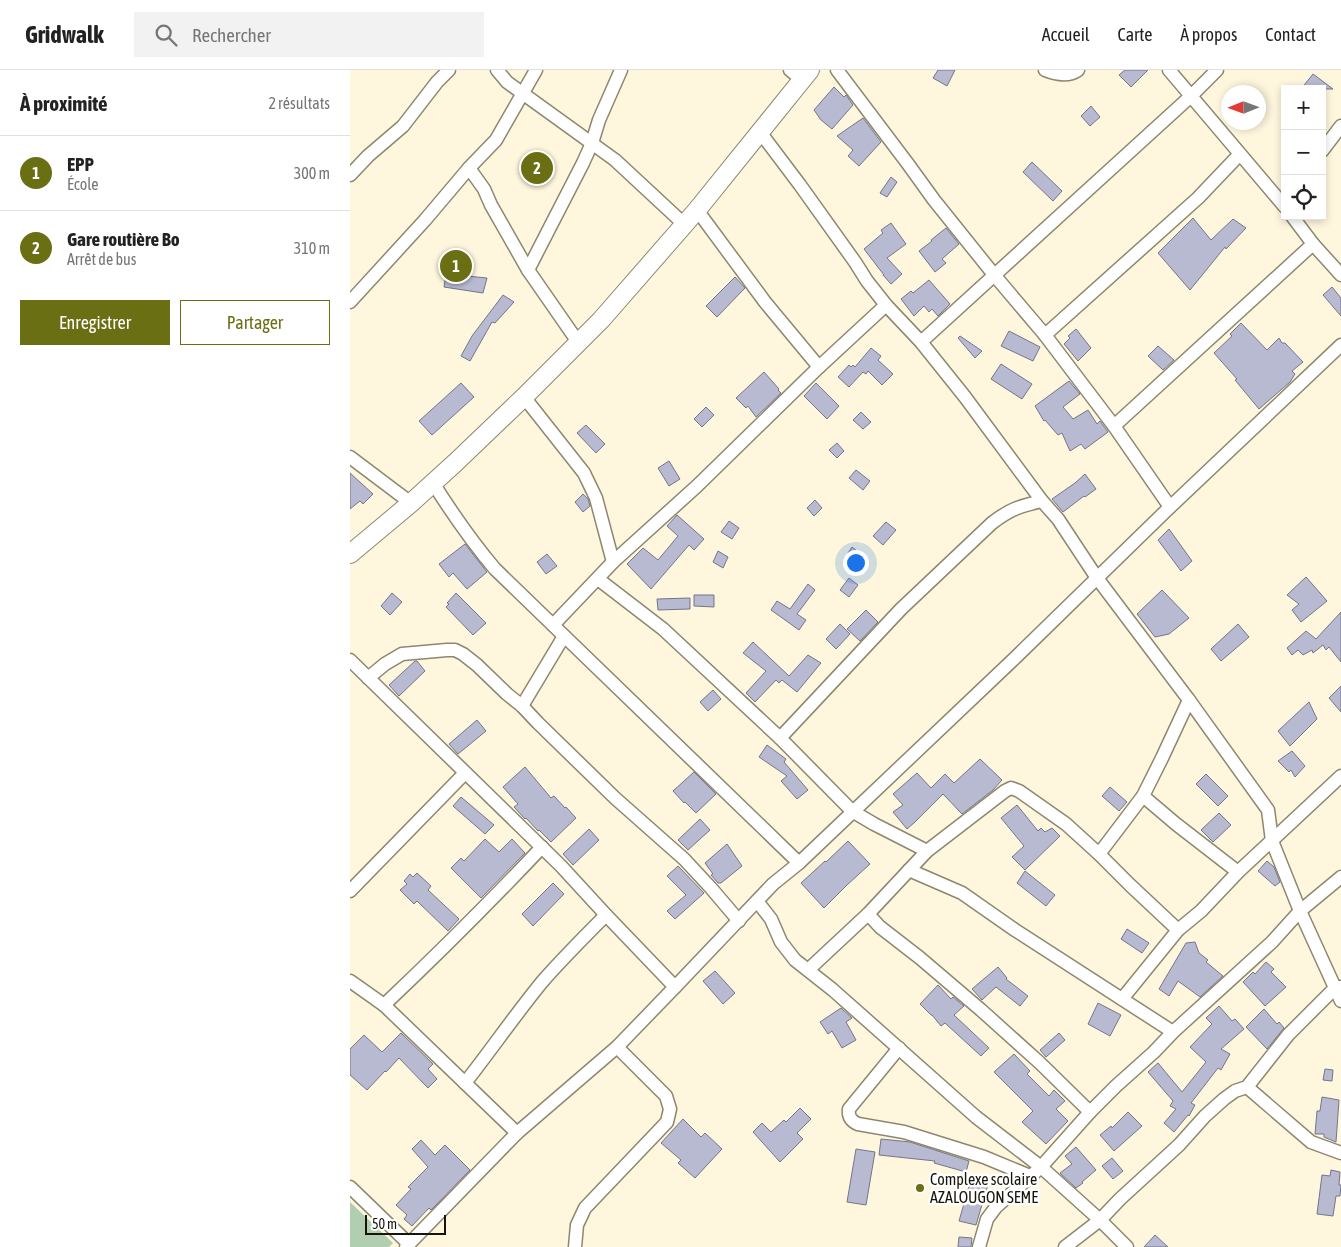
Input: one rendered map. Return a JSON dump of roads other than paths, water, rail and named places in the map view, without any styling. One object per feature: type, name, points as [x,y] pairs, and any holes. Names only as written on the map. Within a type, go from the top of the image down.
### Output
[{"type":"main road","points":[[350,554],[433,483],[524,398],[601,320],[698,210],[760,132],[801,73]]},
{"type":"street","points":[[350,175],[368,156],[404,126],[437,82],[449,70]]},
{"type":"street","points":[[496,70],[507,82],[615,160],[685,225]]},
{"type":"street","points":[[350,302],[496,140],[536,70]]},
{"type":"street","points":[[528,270],[592,143],[599,120],[621,70]]},
{"type":"street","points":[[837,70],[934,200],[995,276],[1046,335],[1114,426],[1170,507]]},
{"type":"street","points":[[1045,70],[1072,74],[1078,70]]},
{"type":"street","points":[[1168,70],[1239,155],[1281,200]]},
{"type":"street","points":[[921,342],[1218,70]]},
{"type":"street","points":[[760,132],[800,185],[867,281],[966,397],[1058,520],[1097,578],[1189,700],[1268,810],[1272,840],[1300,911],[1338,988],[1341,1001]]},
{"type":"street","points":[[1326,147],[1339,133]]},
{"type":"street","points":[[1046,335],[1198,198],[1239,155]]},
{"type":"street","points":[[469,168],[484,189],[528,270],[578,342]]},
{"type":"street","points":[[698,210],[765,302],[819,367]]},
{"type":"street","points":[[1295,220],[1341,276]]},
{"type":"street","points":[[1114,426],[1313,244]]},
{"type":"street","points":[[553,625],[613,562],[697,486],[819,367],[886,305]]},
{"type":"street","points":[[350,1187],[407,1245],[517,1133],[617,1046],[676,987],[773,884],[799,863],[1341,345]]},
{"type":"street","points":[[524,398],[584,473],[596,498],[613,562]]},
{"type":"street","points":[[350,456],[411,503]]},
{"type":"street","points":[[433,483],[452,515],[495,569],[799,863]]},
{"type":"street","points":[[780,738],[901,609],[992,523],[1005,513],[1020,506],[1042,501]]},
{"type":"street","points":[[598,579],[662,629],[780,738],[852,811],[927,851]]},
{"type":"street","points":[[522,706],[564,636]]},
{"type":"street","points":[[368,678],[385,664],[402,654],[455,650],[477,665],[522,706],[615,798],[684,859],[739,920]]},
{"type":"street","points":[[350,660],[542,847],[676,987]]},
{"type":"street","points":[[1099,854],[1143,796],[1189,700]]},
{"type":"street","points":[[350,891],[465,772]]},
{"type":"street","points":[[1122,999],[1178,930],[1201,911],[1238,872],[1341,776]]},
{"type":"street","points":[[808,970],[868,914],[927,851],[1005,791],[1012,788],[1066,824],[1178,930]]},
{"type":"street","points":[[1143,796],[1238,872]]},
{"type":"street","points":[[384,1005],[497,895],[542,847]]},
{"type":"street","points":[[910,870],[962,893],[1015,930],[1173,1032]]},
{"type":"street","points":[[979,1247],[987,1219],[1008,1195],[1041,1167],[1116,1086],[1272,942],[1300,911],[1341,876]]},
{"type":"street","points":[[757,902],[771,918],[781,942],[795,960],[833,990],[976,1117],[1041,1167],[1127,1247]]},
{"type":"street","points":[[868,914],[880,927],[981,1010],[1040,1063],[1090,1112]]},
{"type":"street","points":[[465,1083],[542,983],[606,916]]},
{"type":"street","points":[[350,981],[360,990],[384,1005],[517,1133]]},
{"type":"street","points":[[1065,1247],[1100,1220],[1125,1194],[1180,1145],[1205,1116],[1224,1099],[1235,1091],[1247,1087],[1288,1035],[1338,988]]},
{"type":"street","points":[[575,1247],[577,1225],[585,1208],[667,1122],[669,1116],[670,1109],[666,1096],[617,1046]]},
{"type":"street","points":[[899,1048],[849,1109],[848,1114],[853,1122],[904,1132],[984,1157],[1030,1176]]},
{"type":"street","points":[[1247,1087],[1311,1142],[1341,1153]]},
{"type":"place","name":"Gare routière Bo","points":[[537,168]]},
{"type":"place","name":"EPP","points":[[456,266]]},
{"type":"place","name":"Complexe scolaire AZALOUGON SEME","points":[[920,1188]]}]
